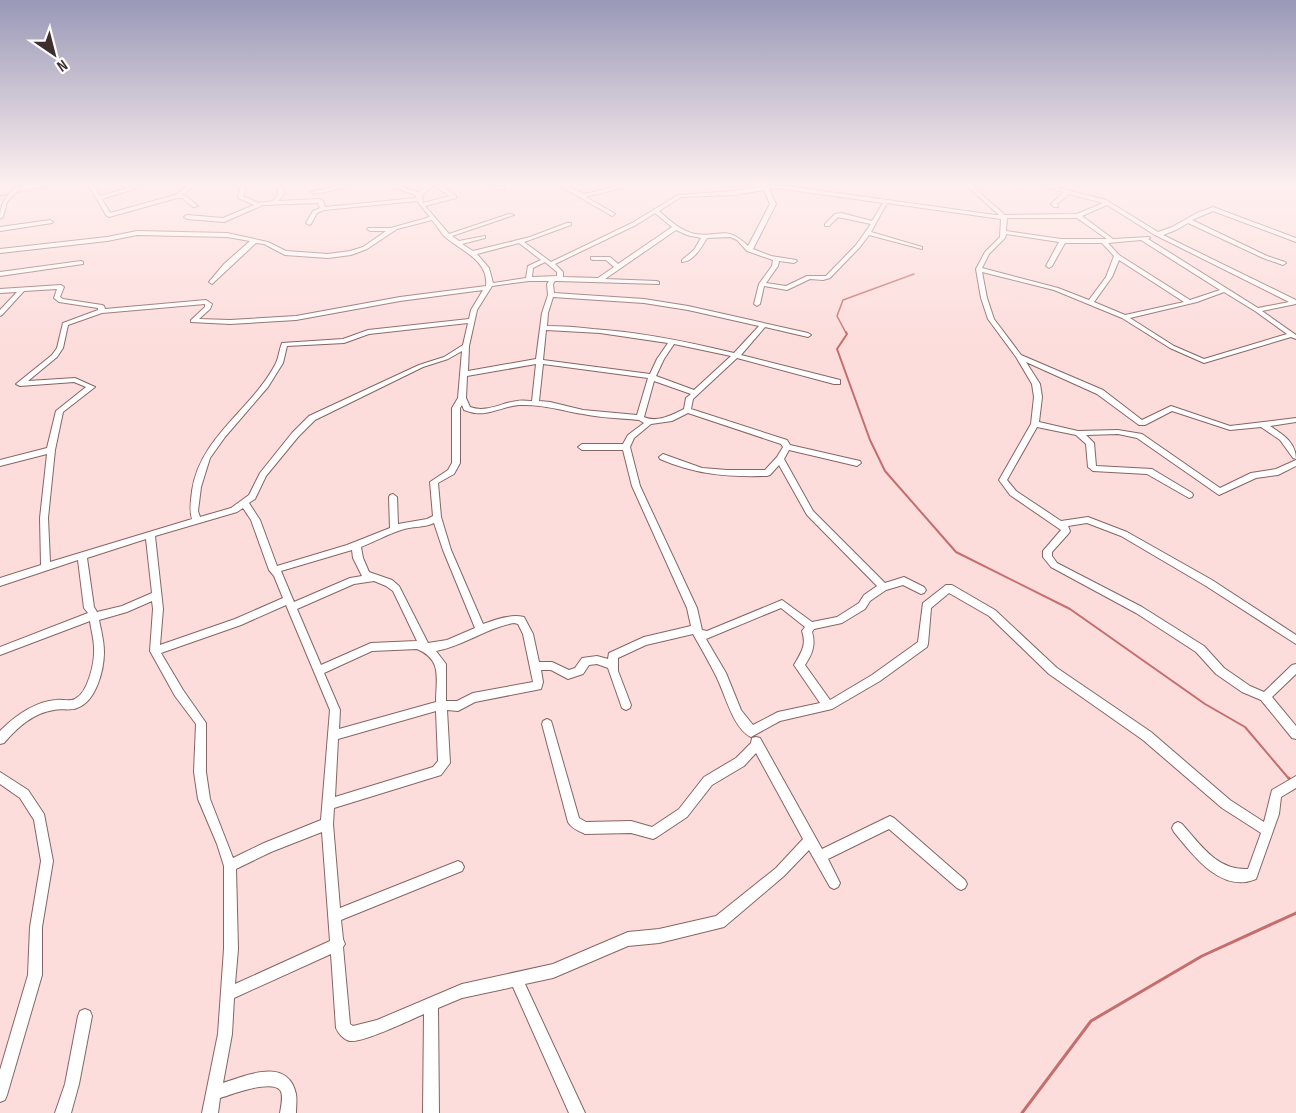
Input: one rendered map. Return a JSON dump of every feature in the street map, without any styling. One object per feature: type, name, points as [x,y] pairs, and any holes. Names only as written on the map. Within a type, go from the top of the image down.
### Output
[{"type":"street","points":[[0,251],[112,238]]},
{"type":"street","points":[[237,238],[266,243],[285,253],[328,256],[345,255],[364,248],[380,238]]},
{"type":"street","points":[[451,238],[474,253],[484,263],[489,286],[480,298],[470,321],[462,398],[456,408],[455,468],[434,482],[437,517],[447,550],[482,630]]},
{"type":"street","points":[[458,243],[479,238]]},
{"type":"street","points":[[474,253],[529,238]]},
{"type":"street","points":[[529,279],[530,267],[548,262],[600,238]]},
{"type":"street","points":[[599,280],[661,238]]},
{"type":"street","points":[[684,261],[696,251],[704,238]]},
{"type":"street","points":[[736,238],[749,250],[776,259],[794,261]]},
{"type":"street","points":[[749,250],[755,238]]},
{"type":"street","points":[[762,284],[787,288],[793,282],[809,277],[825,279],[851,255],[863,238]]},
{"type":"street","points":[[884,238],[920,248]]},
{"type":"street","points":[[1001,238],[985,257],[980,269],[984,298],[991,319],[1019,356],[1036,384],[1038,397],[1035,424],[1003,480],[1013,493],[1061,524],[1066,531],[1046,554],[1054,564],[1139,610],[1200,649],[1221,671],[1265,698],[1296,734]]},
{"type":"street","points":[[1043,238],[1063,241],[1104,241],[1148,238]]},
{"type":"street","points":[[1166,238],[1296,302]]},
{"type":"street","points":[[1225,238],[1283,263]]},
{"type":"street","points":[[1143,240],[1257,310],[1294,336]]},
{"type":"street","points":[[212,282],[222,268],[236,260],[254,241]]},
{"type":"street","points":[[520,241],[560,272],[560,277],[550,285],[551,295],[545,313],[545,328],[538,361],[535,404]]},
{"type":"street","points":[[1048,266],[1063,241]]},
{"type":"street","points":[[1104,241],[1117,256],[1189,302]]},
{"type":"street","points":[[1091,302],[1109,277],[1117,256]]},
{"type":"street","points":[[593,258],[608,258],[618,268]]},
{"type":"street","points":[[757,304],[762,284],[775,266],[776,259]]},
{"type":"street","points":[[0,274],[81,263]]},
{"type":"street","points":[[980,269],[1056,289],[1091,302],[1124,317],[1172,347],[1204,361],[1294,336]]},
{"type":"street","points":[[46,567],[44,519],[51,450],[60,411],[68,403],[90,390],[90,385],[80,381],[64,380],[20,384],[55,356],[60,348],[65,324],[101,311],[206,302],[209,304],[208,308],[193,321],[279,319],[529,279],[657,283]]},
{"type":"street","points":[[0,291],[61,287],[57,298],[102,307],[101,311]]},
{"type":"street","points":[[0,314],[23,289]]},
{"type":"street","points":[[1124,317],[1189,302],[1225,290]]},
{"type":"street","points":[[551,295],[644,301],[707,311],[808,335]]},
{"type":"street","points":[[1257,310],[1296,302]]},
{"type":"street","points":[[197,521],[194,511],[197,487],[206,458],[222,435],[264,387],[280,363],[284,344],[344,341],[368,332],[470,321]]},
{"type":"street","points":[[687,410],[690,398],[763,326]]},
{"type":"street","points":[[545,328],[614,332],[673,341],[837,382]]},
{"type":"street","points":[[673,341],[665,350],[651,377],[645,420],[626,447],[636,486],[692,608],[698,631],[722,676],[737,713],[751,732],[834,884]]},
{"type":"street","points":[[0,582],[234,510],[252,497],[263,476],[295,435],[312,418],[422,366],[452,355],[466,346]]},
{"type":"street","points":[[1019,356],[1100,392],[1142,423],[1171,408],[1230,428],[1296,420]]},
{"type":"street","points":[[465,374],[538,361],[651,377],[696,393]]},
{"type":"street","points":[[462,398],[467,408],[474,411],[488,411],[517,403],[645,420],[669,419],[687,410],[776,439],[784,442],[787,447],[857,463]]},
{"type":"street","points":[[1035,424],[1078,433],[1118,432],[1139,436],[1219,492],[1254,475],[1278,472],[1296,463]]},
{"type":"street","points":[[1264,425],[1283,438],[1296,456]]},
{"type":"street","points":[[1078,433],[1090,442],[1092,467],[1096,470],[1149,471],[1190,495]]},
{"type":"street","points":[[582,447],[626,447]]},
{"type":"street","points":[[663,457],[687,469],[767,473],[787,447]]},
{"type":"street","points":[[0,463],[51,450]]},
{"type":"street","points":[[780,459],[810,513],[883,587]]},
{"type":"street","points":[[393,497],[394,528]]},
{"type":"street","points":[[244,503],[256,516],[270,562],[335,710],[327,824],[343,1028],[351,1034],[377,1027],[462,991],[553,971],[628,939],[659,936],[719,922],[780,872],[809,841]]},
{"type":"street","points":[[274,570],[365,544],[394,528],[429,522],[437,517]]},
{"type":"street","points":[[1061,524],[1088,520],[1125,534],[1209,583],[1296,640]]},
{"type":"street","points":[[150,534],[158,609],[155,651],[179,693],[201,723],[200,772],[204,799],[224,844],[230,866],[231,949],[225,1034],[210,1113]]},
{"type":"street","points":[[356,545],[365,574],[389,583],[396,589],[424,647]]},
{"type":"street","points":[[0,739],[15,722],[27,715],[56,704],[75,705],[83,699],[90,686],[100,653],[94,615],[89,608],[82,556]]},
{"type":"street","points":[[155,651],[353,581],[372,578]]},
{"type":"street","points":[[828,706],[799,665],[808,652],[810,638],[807,631],[811,626],[839,620],[862,606],[867,598],[883,587],[904,581],[921,590]]},
{"type":"street","points":[[751,732],[778,717],[828,706],[876,678],[923,644],[926,606],[949,588],[992,613],[1053,671],[1147,736],[1226,804],[1267,830]]},
{"type":"street","points":[[0,651],[94,615],[124,609],[156,595]]},
{"type":"street","points":[[626,705],[613,671],[614,656],[644,641],[698,631],[707,635],[782,604],[811,626]]},
{"type":"street","points":[[335,735],[441,705],[458,706],[473,698],[537,687],[528,633],[521,620],[515,619],[452,642],[424,647]]},
{"type":"street","points":[[318,671],[371,647],[418,645],[430,650],[441,664],[444,764],[437,771],[329,804]]},
{"type":"street","points":[[534,666],[552,666],[568,675],[579,671],[586,662],[597,660],[613,665]]},
{"type":"street","points":[[1265,698],[1296,668]]},
{"type":"street","points":[[547,724],[574,822],[585,828],[631,827],[653,833],[683,813],[708,781],[740,762],[757,745]]},
{"type":"street","points":[[0,777],[24,794],[40,818],[47,861],[36,927],[35,975],[0,1095]]},
{"type":"street","points":[[1178,828],[1213,867],[1235,878],[1252,875],[1274,814],[1276,794],[1296,781]]},
{"type":"street","points":[[819,857],[890,822],[961,884]]},
{"type":"street","points":[[230,866],[268,847],[327,824]]},
{"type":"street","points":[[336,916],[458,867]]},
{"type":"street","points":[[228,994],[338,944]]},
{"type":"street","points":[[516,979],[577,1113]]},
{"type":"street","points":[[431,1004],[431,1113]]},
{"type":"street","points":[[63,1113],[72,1084],[86,1016]]},
{"type":"street","points":[[214,1094],[269,1077],[281,1080],[288,1087],[290,1103],[288,1113]]},
{"type":"waterway","points":[[846,333],[837,316],[843,300],[914,274]]},
{"type":"waterway","points":[[846,332],[847,334],[837,349],[870,440],[885,471],[956,552],[1070,609],[1205,704],[1245,727],[1290,780]]},
{"type":"waterway","points":[[1022,1113],[1091,1021],[1202,956],[1296,913]]}]
